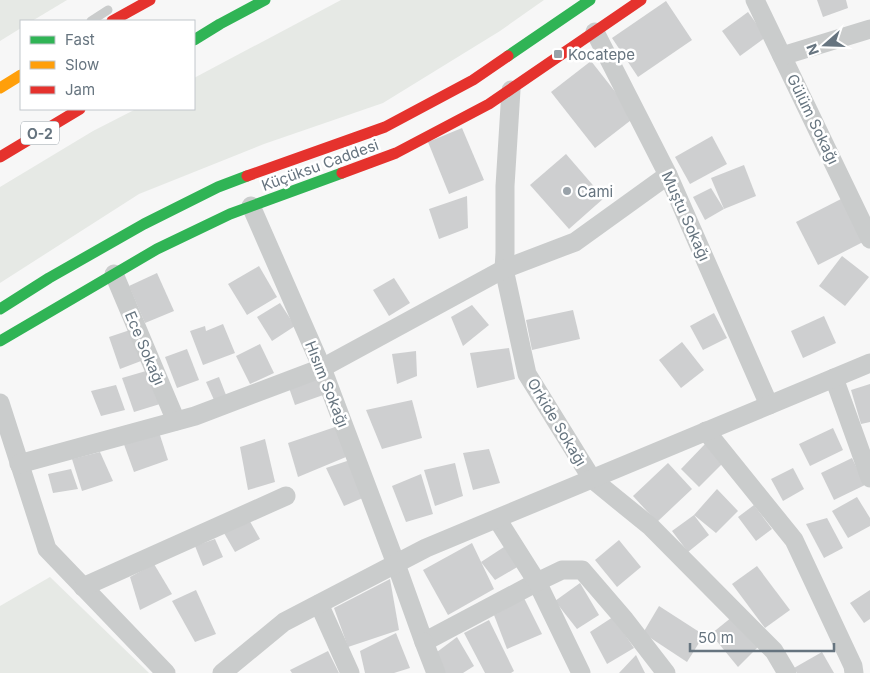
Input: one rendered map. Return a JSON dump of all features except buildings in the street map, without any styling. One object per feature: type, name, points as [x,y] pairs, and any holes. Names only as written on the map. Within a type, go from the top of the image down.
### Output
[{"type":"main road","points":[[114,20],[150,0]]},
{"type":"main road","points":[[195,39],[265,0]]},
{"type":"main road","name":"Küçüksu Caddesi","points":[[0,309],[49,278],[144,224],[218,187],[245,192],[396,153],[489,104],[505,76],[590,0]]},
{"type":"main road","name":"Küçüksu Caddesi","points":[[0,341],[157,249],[230,214],[245,192],[385,126],[473,80],[505,76],[595,32],[641,0]]},
{"type":"main road","points":[[0,88],[20,76]]},
{"type":"main road","name":"O-2","points":[[0,157],[78,110]]},
{"type":"street","name":"Gülüm Sokağı","points":[[755,0],[870,239]]},
{"type":"street","points":[[782,56],[870,29]]},
{"type":"street","name":"Muştu Sokağı","points":[[595,32],[668,175],[769,405]]},
{"type":"street","name":"Orkide Sokağı","points":[[505,76],[504,269],[527,374],[592,479],[652,528],[774,651],[787,673]]},
{"type":"street","points":[[19,464],[195,416],[322,368],[504,269],[575,242],[668,175]]},
{"type":"street","name":"Hısım Sokağı","points":[[245,192],[322,368],[424,642]]},
{"type":"street","name":"Ece Sokağı","points":[[114,274],[176,422]]},
{"type":"street","points":[[222,673],[284,622],[426,548],[870,363]]},
{"type":"street","points":[[834,378],[870,478]]},
{"type":"street","points":[[0,403],[47,549],[166,673]]},
{"type":"street","points":[[706,431],[794,540],[853,666],[854,673]]},
{"type":"street","points":[[83,587],[286,496]]},
{"type":"street","points":[[497,519],[537,582],[581,673]]},
{"type":"street","points":[[436,673],[424,642],[562,570],[582,570],[625,620],[666,673]]},
{"type":"street","points":[[319,604],[350,673]]},
{"type":"lane","points":[[93,20],[113,7]]},
{"type":"lane","points":[[0,82],[20,69]]},
{"type":"shaded area","points":[[0,0],[67,0],[34,20],[20,20],[20,29],[0,41]]},
{"type":"shaded area","points":[[341,0],[544,0],[500,31],[383,103],[264,144],[139,194],[0,283],[0,187],[93,131],[134,110],[195,110],[195,77]]},
{"type":"shaded area","points":[[50,577],[149,673],[0,673],[0,606]]},
{"type":"traffic: fast","points":[[195,39],[265,0]]},
{"type":"traffic: fast","points":[[508,56],[590,0]]},
{"type":"traffic: fast","points":[[0,341],[157,249],[230,214],[342,173]]},
{"type":"traffic: fast","points":[[0,309],[49,278],[144,224],[218,187],[247,176]]},
{"type":"traffic: slow","points":[[0,88],[20,76]]},
{"type":"traffic: jam","points":[[114,20],[150,0]]},
{"type":"traffic: jam","points":[[342,173],[396,153],[489,104],[641,0]]},
{"type":"traffic: jam","points":[[247,176],[385,127],[473,80],[508,56]]},
{"type":"traffic: jam","points":[[0,157],[78,110]]},
{"type":"place","name":"Kocatepe","points":[[558,54]]},
{"type":"place","name":"Cami","points":[[567,191]]}]
